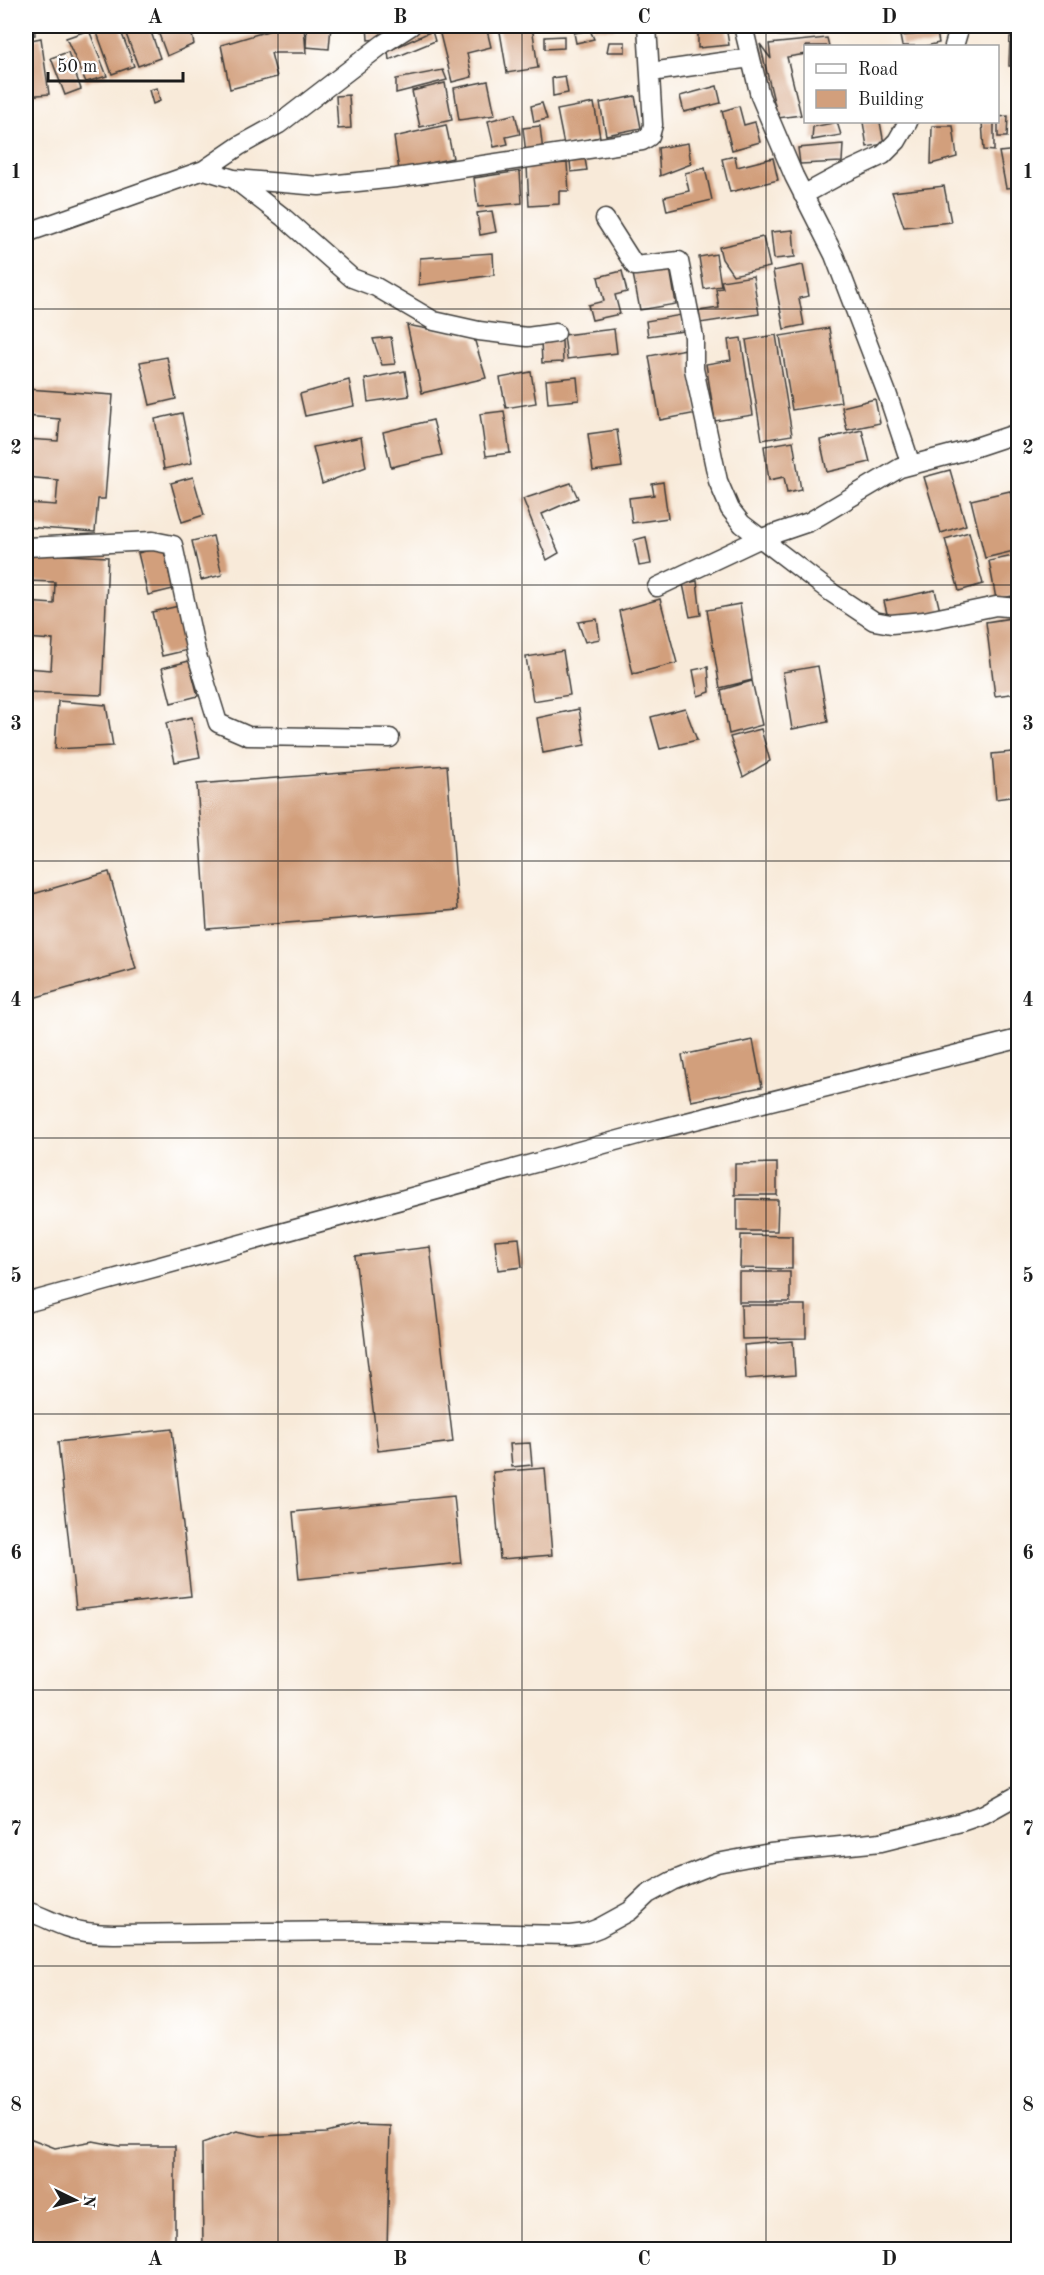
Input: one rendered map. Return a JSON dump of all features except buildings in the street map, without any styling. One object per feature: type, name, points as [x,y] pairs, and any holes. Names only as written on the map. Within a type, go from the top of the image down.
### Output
[{"type":"street","points":[[26,233],[204,170],[239,146],[279,124],[383,44],[411,26]]},
{"type":"street","points":[[204,170],[234,180],[319,186],[396,178],[642,141],[650,136],[653,124],[647,26]]},
{"type":"street","points":[[743,26],[760,96],[803,195],[834,255],[888,396],[911,465]]},
{"type":"street","points":[[780,26],[794,26]]},
{"type":"street","points":[[954,45],[960,26]]},
{"type":"street","points":[[651,72],[750,58]]},
{"type":"street","points":[[803,195],[884,155],[897,141],[908,123]]},
{"type":"street","points":[[234,180],[283,217],[352,278],[376,287],[434,321],[479,331],[520,336],[556,333]]},
{"type":"street","points":[[606,219],[635,266],[679,261],[694,337],[694,369],[718,481],[730,509],[742,524],[759,539],[874,621],[891,624],[924,621],[996,606],[1018,608]]},
{"type":"street","points":[[657,587],[759,539],[809,522],[900,468],[964,451],[1018,433]]},
{"type":"street","points":[[26,547],[153,541],[173,545],[196,652],[218,723],[249,736],[390,738]]},
{"type":"street","points":[[26,1303],[648,1132],[1018,1039]]},
{"type":"street","points":[[26,1911],[85,1933],[114,1935],[356,1931],[570,1935],[586,1933],[630,1911],[648,1894],[672,1881],[717,1863],[770,1853],[881,1842],[961,1822],[984,1814],[1018,1795]]}]
